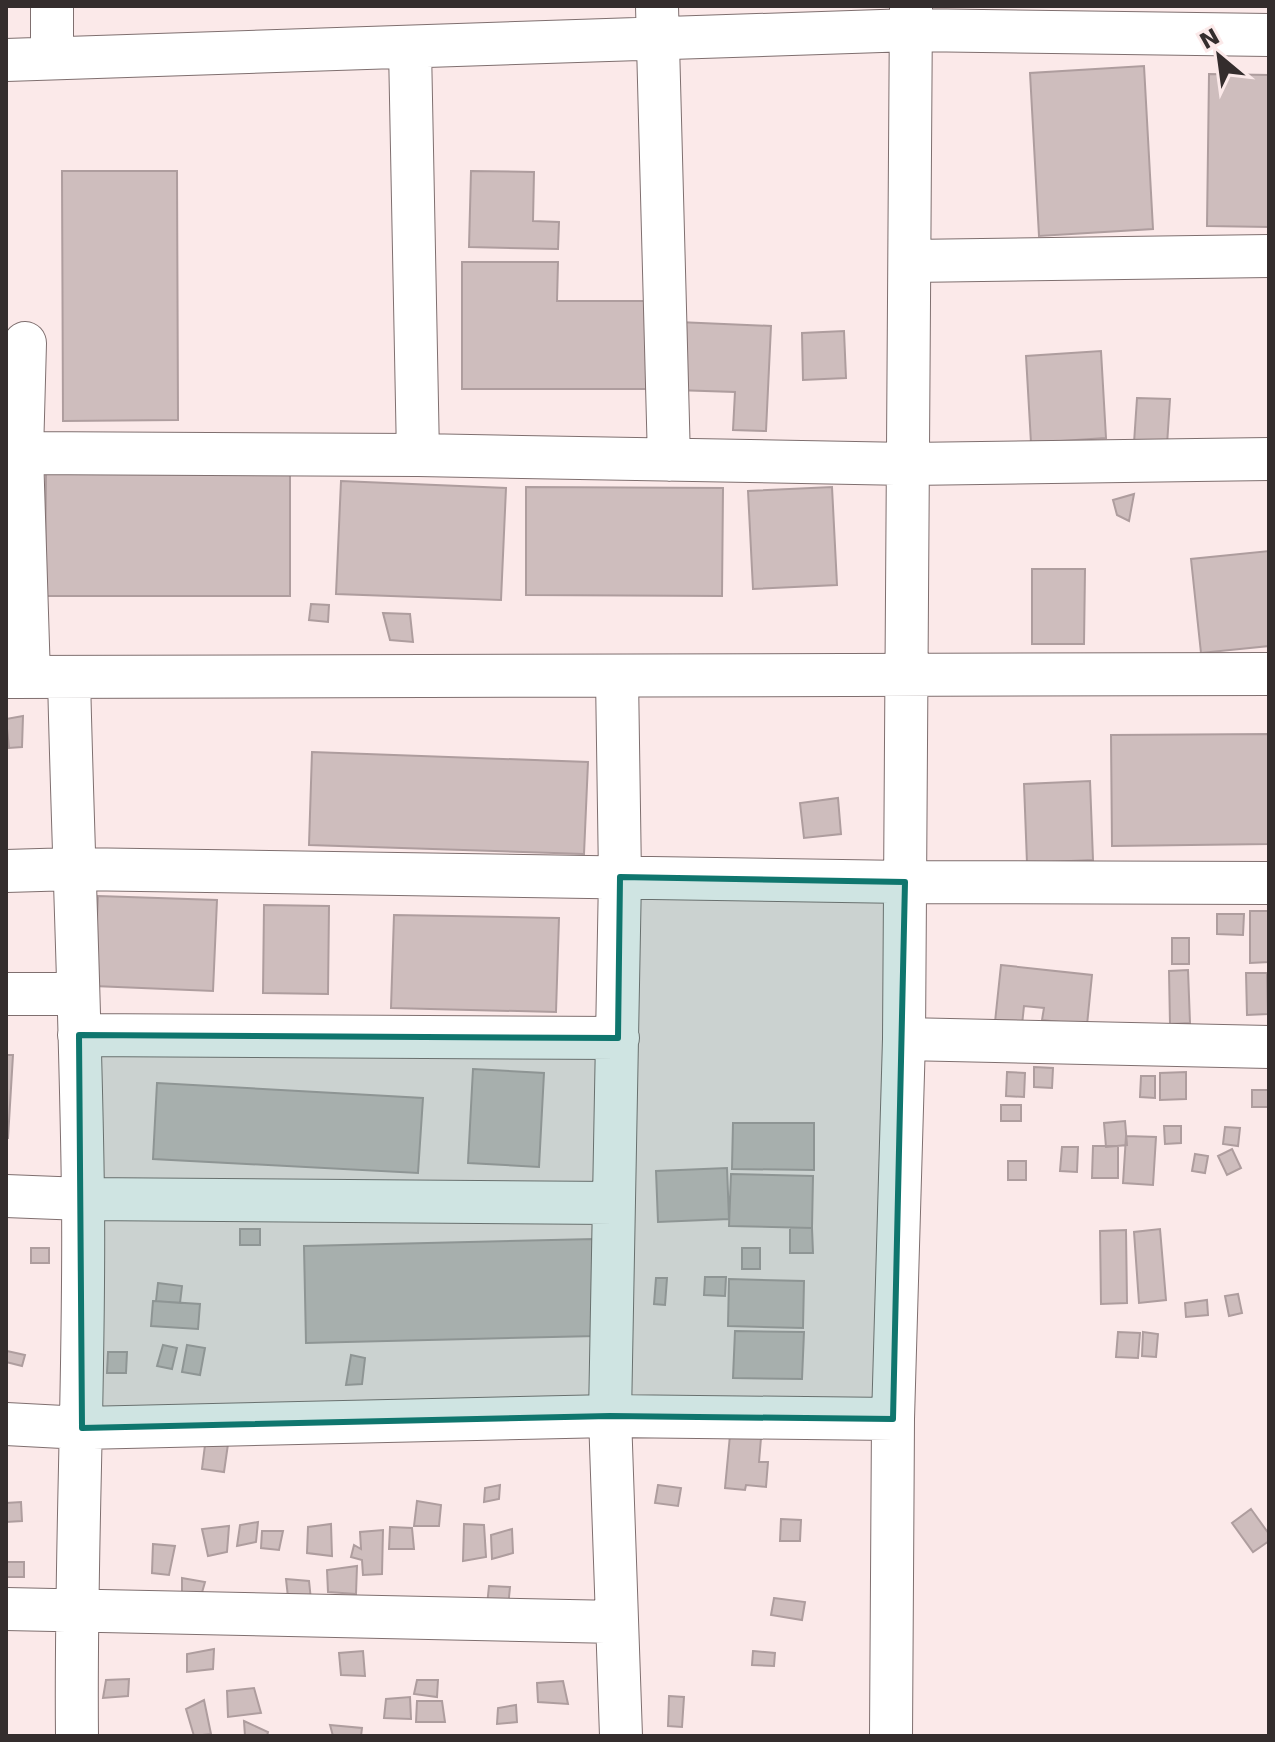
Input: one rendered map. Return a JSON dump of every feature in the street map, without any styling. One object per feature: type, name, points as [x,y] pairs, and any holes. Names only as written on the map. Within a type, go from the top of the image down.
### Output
[{"type":"street","points":[[52,6],[52,58]]},
{"type":"street","points":[[6,60],[410,48],[657,22],[911,18],[1269,35]]},
{"type":"street","points":[[891,1736],[893,1419],[904,1039],[911,18]]},
{"type":"street","points":[[657,22],[669,460]]},
{"type":"street","points":[[410,48],[418,455]]},
{"type":"street","points":[[910,261],[1269,256]]},
{"type":"street","points":[[25,343],[22,453],[35,677],[74,869],[83,1199],[82,1428],[76,1609],[77,1736]]},
{"type":"street","points":[[22,453],[418,455],[908,464],[1269,459]]},
{"type":"street","points":[[35,677],[1269,674]]},
{"type":"street","points":[[617,676],[620,877],[610,1416],[621,1736]]},
{"type":"street","points":[[6,871],[74,869],[905,882],[1269,883]]},
{"type":"street","points":[[6,994],[78,994]]},
{"type":"street","points":[[79,1035],[618,1038]]},
{"type":"street","points":[[904,1039],[1269,1047]]},
{"type":"street","points":[[6,1196],[614,1203]]},
{"type":"street","points":[[6,1424],[82,1428],[610,1416],[893,1419]]},
{"type":"street","points":[[6,1609],[617,1622]]},
{"type":"highlighted area","points":[[620,877],[905,882],[893,1419],[610,1416],[82,1428],[79,1035],[618,1038]]},
{"type":"building","points":[[1144,66],[1153,229],[1039,236],[1030,73]]},
{"type":"building","points":[[1209,74],[1269,75],[1269,227],[1207,226]]},
{"type":"building","points":[[62,171],[177,171],[178,420],[63,421]]},
{"type":"building","points":[[471,171],[534,172],[533,221],[559,222],[558,249],[469,247]]},
{"type":"building","points":[[462,262],[558,262],[557,301],[646,301],[646,389],[462,389]]},
{"type":"building","points":[[678,322],[771,326],[766,431],[733,430],[735,392],[675,390]]},
{"type":"building","points":[[844,331],[846,378],[803,380],[802,333]]},
{"type":"building","points":[[1101,351],[1106,438],[1031,443],[1026,356]]},
{"type":"building","points":[[1137,398],[1170,399],[1167,445],[1134,443]]},
{"type":"building","points":[[290,471],[290,596],[45,596],[46,472]]},
{"type":"building","points":[[341,481],[506,488],[501,600],[336,594]]},
{"type":"building","points":[[526,487],[723,488],[722,596],[526,595]]},
{"type":"building","points":[[832,487],[837,585],[753,589],[748,491]]},
{"type":"building","points":[[1134,494],[1129,521],[1117,515],[1113,500]]},
{"type":"building","points":[[1269,551],[1269,646],[1201,653],[1191,559]]},
{"type":"building","points":[[1032,569],[1085,569],[1084,644],[1032,644]]},
{"type":"building","points":[[311,604],[329,605],[328,622],[309,620]]},
{"type":"building","points":[[383,613],[410,614],[413,642],[390,640]]},
{"type":"building","points":[[23,716],[22,747],[9,748],[6,719]]},
{"type":"building","points":[[1269,734],[1269,844],[1112,846],[1111,735]]},
{"type":"building","points":[[312,752],[588,762],[584,854],[309,845]]},
{"type":"building","points":[[1090,781],[1093,860],[1027,863],[1024,784]]},
{"type":"building","points":[[838,798],[841,834],[804,838],[800,803]]},
{"type":"building","points":[[98,896],[217,900],[213,991],[94,986]]},
{"type":"building","points":[[264,905],[329,906],[328,994],[263,993]]},
{"type":"building","points":[[1250,911],[1269,911],[1269,962],[1250,963]]},
{"type":"building","points":[[1217,914],[1244,914],[1243,935],[1217,934]]},
{"type":"building","points":[[394,915],[559,918],[556,1012],[391,1008]]},
{"type":"building","points":[[1172,938],[1189,938],[1189,964],[1172,964]]},
{"type":"building","points":[[1001,965],[1092,975],[1087,1025],[1042,1020],[1044,1008],[1024,1006],[1022,1025],[995,1022]]},
{"type":"building","points":[[1188,970],[1190,1023],[1170,1024],[1169,971]]},
{"type":"building","points":[[1246,973],[1267,973],[1268,1014],[1247,1015]]},
{"type":"building","points":[[6,1055],[13,1055],[8,1138],[6,1138]]},
{"type":"building","points":[[1034,1067],[1053,1068],[1052,1088],[1034,1087]]},
{"type":"building","points":[[473,1069],[544,1073],[539,1167],[468,1163]]},
{"type":"building","points":[[1007,1072],[1025,1073],[1024,1097],[1006,1096]]},
{"type":"building","points":[[1186,1072],[1186,1099],[1160,1100],[1160,1073]]},
{"type":"building","points":[[1141,1076],[1155,1076],[1155,1098],[1140,1097]]},
{"type":"building","points":[[157,1083],[423,1098],[418,1173],[153,1159]]},
{"type":"building","points":[[1252,1090],[1269,1090],[1269,1107],[1252,1107]]},
{"type":"building","points":[[1001,1105],[1021,1105],[1021,1121],[1001,1121]]},
{"type":"building","points":[[1125,1121],[1127,1145],[1106,1147],[1104,1123]]},
{"type":"building","points":[[733,1123],[814,1123],[814,1170],[732,1169]]},
{"type":"building","points":[[1164,1126],[1181,1126],[1181,1143],[1165,1144]]},
{"type":"building","points":[[1225,1127],[1240,1128],[1238,1146],[1223,1144]]},
{"type":"building","points":[[1126,1136],[1156,1137],[1153,1185],[1123,1183]]},
{"type":"building","points":[[1093,1146],[1118,1146],[1118,1178],[1092,1178]]},
{"type":"building","points":[[1062,1147],[1078,1147],[1077,1172],[1060,1171]]},
{"type":"building","points":[[1232,1149],[1241,1168],[1227,1175],[1218,1156]]},
{"type":"building","points":[[1195,1154],[1208,1156],[1205,1173],[1192,1171]]},
{"type":"building","points":[[1008,1161],[1026,1161],[1026,1180],[1008,1180]]},
{"type":"building","points":[[727,1168],[729,1219],[658,1222],[656,1171]]},
{"type":"building","points":[[731,1174],[813,1176],[812,1228],[729,1226]]},
{"type":"building","points":[[790,1228],[812,1228],[813,1253],[790,1253]]},
{"type":"building","points":[[240,1229],[260,1229],[260,1245],[240,1245]]},
{"type":"building","points":[[1160,1229],[1166,1300],[1139,1303],[1134,1232]]},
{"type":"building","points":[[1126,1230],[1127,1303],[1101,1304],[1100,1231]]},
{"type":"building","points":[[594,1239],[596,1336],[306,1343],[304,1246]]},
{"type":"building","points":[[31,1248],[49,1248],[49,1263],[31,1263]]},
{"type":"building","points":[[742,1248],[760,1248],[760,1269],[742,1269]]},
{"type":"building","points":[[705,1277],[726,1277],[725,1296],[704,1295]]},
{"type":"building","points":[[656,1278],[667,1278],[665,1305],[654,1304]]},
{"type":"building","points":[[729,1279],[804,1281],[803,1328],[728,1326]]},
{"type":"building","points":[[158,1283],[182,1286],[180,1303],[156,1301]]},
{"type":"building","points":[[1238,1294],[1242,1313],[1229,1316],[1225,1296]]},
{"type":"building","points":[[1207,1300],[1208,1315],[1186,1317],[1185,1303]]},
{"type":"building","points":[[153,1301],[200,1304],[198,1329],[151,1326]]},
{"type":"building","points":[[735,1331],[804,1332],[802,1379],[733,1378]]},
{"type":"building","points":[[1118,1332],[1140,1333],[1138,1358],[1116,1357]]},
{"type":"building","points":[[1143,1332],[1158,1334],[1156,1357],[1142,1356]]},
{"type":"building","points":[[163,1345],[177,1348],[172,1369],[157,1366]]},
{"type":"building","points":[[187,1345],[205,1348],[200,1375],[182,1372]]},
{"type":"building","points":[[7,1351],[25,1355],[22,1366],[6,1362]]},
{"type":"building","points":[[108,1352],[127,1352],[126,1373],[107,1373]]},
{"type":"building","points":[[351,1355],[365,1358],[362,1384],[346,1385]]},
{"type":"building","points":[[730,1435],[761,1438],[759,1462],[768,1462],[766,1487],[746,1485],[745,1490],[725,1488]]},
{"type":"building","points":[[228,1444],[224,1472],[202,1469],[205,1445]]},
{"type":"building","points":[[500,1485],[499,1499],[484,1502],[485,1488]]},
{"type":"building","points":[[658,1485],[681,1488],[678,1506],[655,1503]]},
{"type":"building","points":[[417,1501],[441,1505],[439,1526],[414,1526]]},
{"type":"building","points":[[21,1502],[22,1521],[6,1522],[6,1503]]},
{"type":"building","points":[[1251,1509],[1269,1534],[1269,1541],[1253,1552],[1232,1523]]},
{"type":"building","points":[[781,1519],[801,1520],[800,1541],[780,1541]]},
{"type":"building","points":[[258,1522],[256,1542],[237,1546],[240,1525]]},
{"type":"building","points":[[331,1524],[332,1556],[307,1553],[308,1527]]},
{"type":"building","points":[[464,1524],[484,1525],[486,1557],[463,1561]]},
{"type":"building","points":[[229,1526],[227,1552],[208,1556],[202,1529]]},
{"type":"building","points":[[390,1527],[412,1528],[414,1549],[389,1549]]},
{"type":"building","points":[[512,1529],[513,1553],[492,1559],[491,1535]]},
{"type":"building","points":[[383,1530],[382,1574],[363,1575],[362,1560],[351,1557],[354,1545],[361,1549],[360,1532]]},
{"type":"building","points":[[262,1531],[283,1531],[279,1550],[261,1548]]},
{"type":"building","points":[[153,1544],[175,1546],[169,1575],[152,1573]]},
{"type":"building","points":[[6,1562],[24,1562],[24,1577],[6,1577]]},
{"type":"building","points":[[357,1566],[356,1594],[328,1592],[327,1570]]},
{"type":"building","points":[[182,1578],[205,1582],[199,1603],[182,1602]]},
{"type":"building","points":[[286,1579],[309,1581],[311,1600],[288,1597]]},
{"type":"building","points":[[489,1586],[510,1587],[508,1607],[487,1605]]},
{"type":"building","points":[[774,1598],[805,1602],[802,1620],[771,1615]]},
{"type":"building","points":[[214,1649],[213,1669],[187,1672],[187,1654]]},
{"type":"building","points":[[363,1651],[365,1676],[341,1675],[339,1653]]},
{"type":"building","points":[[753,1651],[775,1653],[774,1666],[752,1665]]},
{"type":"building","points":[[129,1679],[128,1696],[103,1698],[106,1680]]},
{"type":"building","points":[[417,1680],[438,1680],[437,1697],[414,1694]]},
{"type":"building","points":[[563,1681],[568,1704],[538,1702],[537,1683]]},
{"type":"building","points":[[254,1688],[261,1713],[228,1717],[227,1691]]},
{"type":"building","points":[[669,1696],[684,1697],[682,1727],[668,1726]]},
{"type":"building","points":[[410,1697],[411,1719],[384,1718],[386,1699]]},
{"type":"building","points":[[204,1700],[211,1734],[194,1736],[186,1709]]},
{"type":"building","points":[[417,1701],[442,1701],[445,1722],[416,1722]]},
{"type":"building","points":[[516,1705],[517,1722],[497,1724],[498,1708]]},
{"type":"building","points":[[244,1721],[268,1732],[267,1736],[245,1736]]},
{"type":"building","points":[[330,1725],[362,1728],[361,1736],[333,1736]]}]
